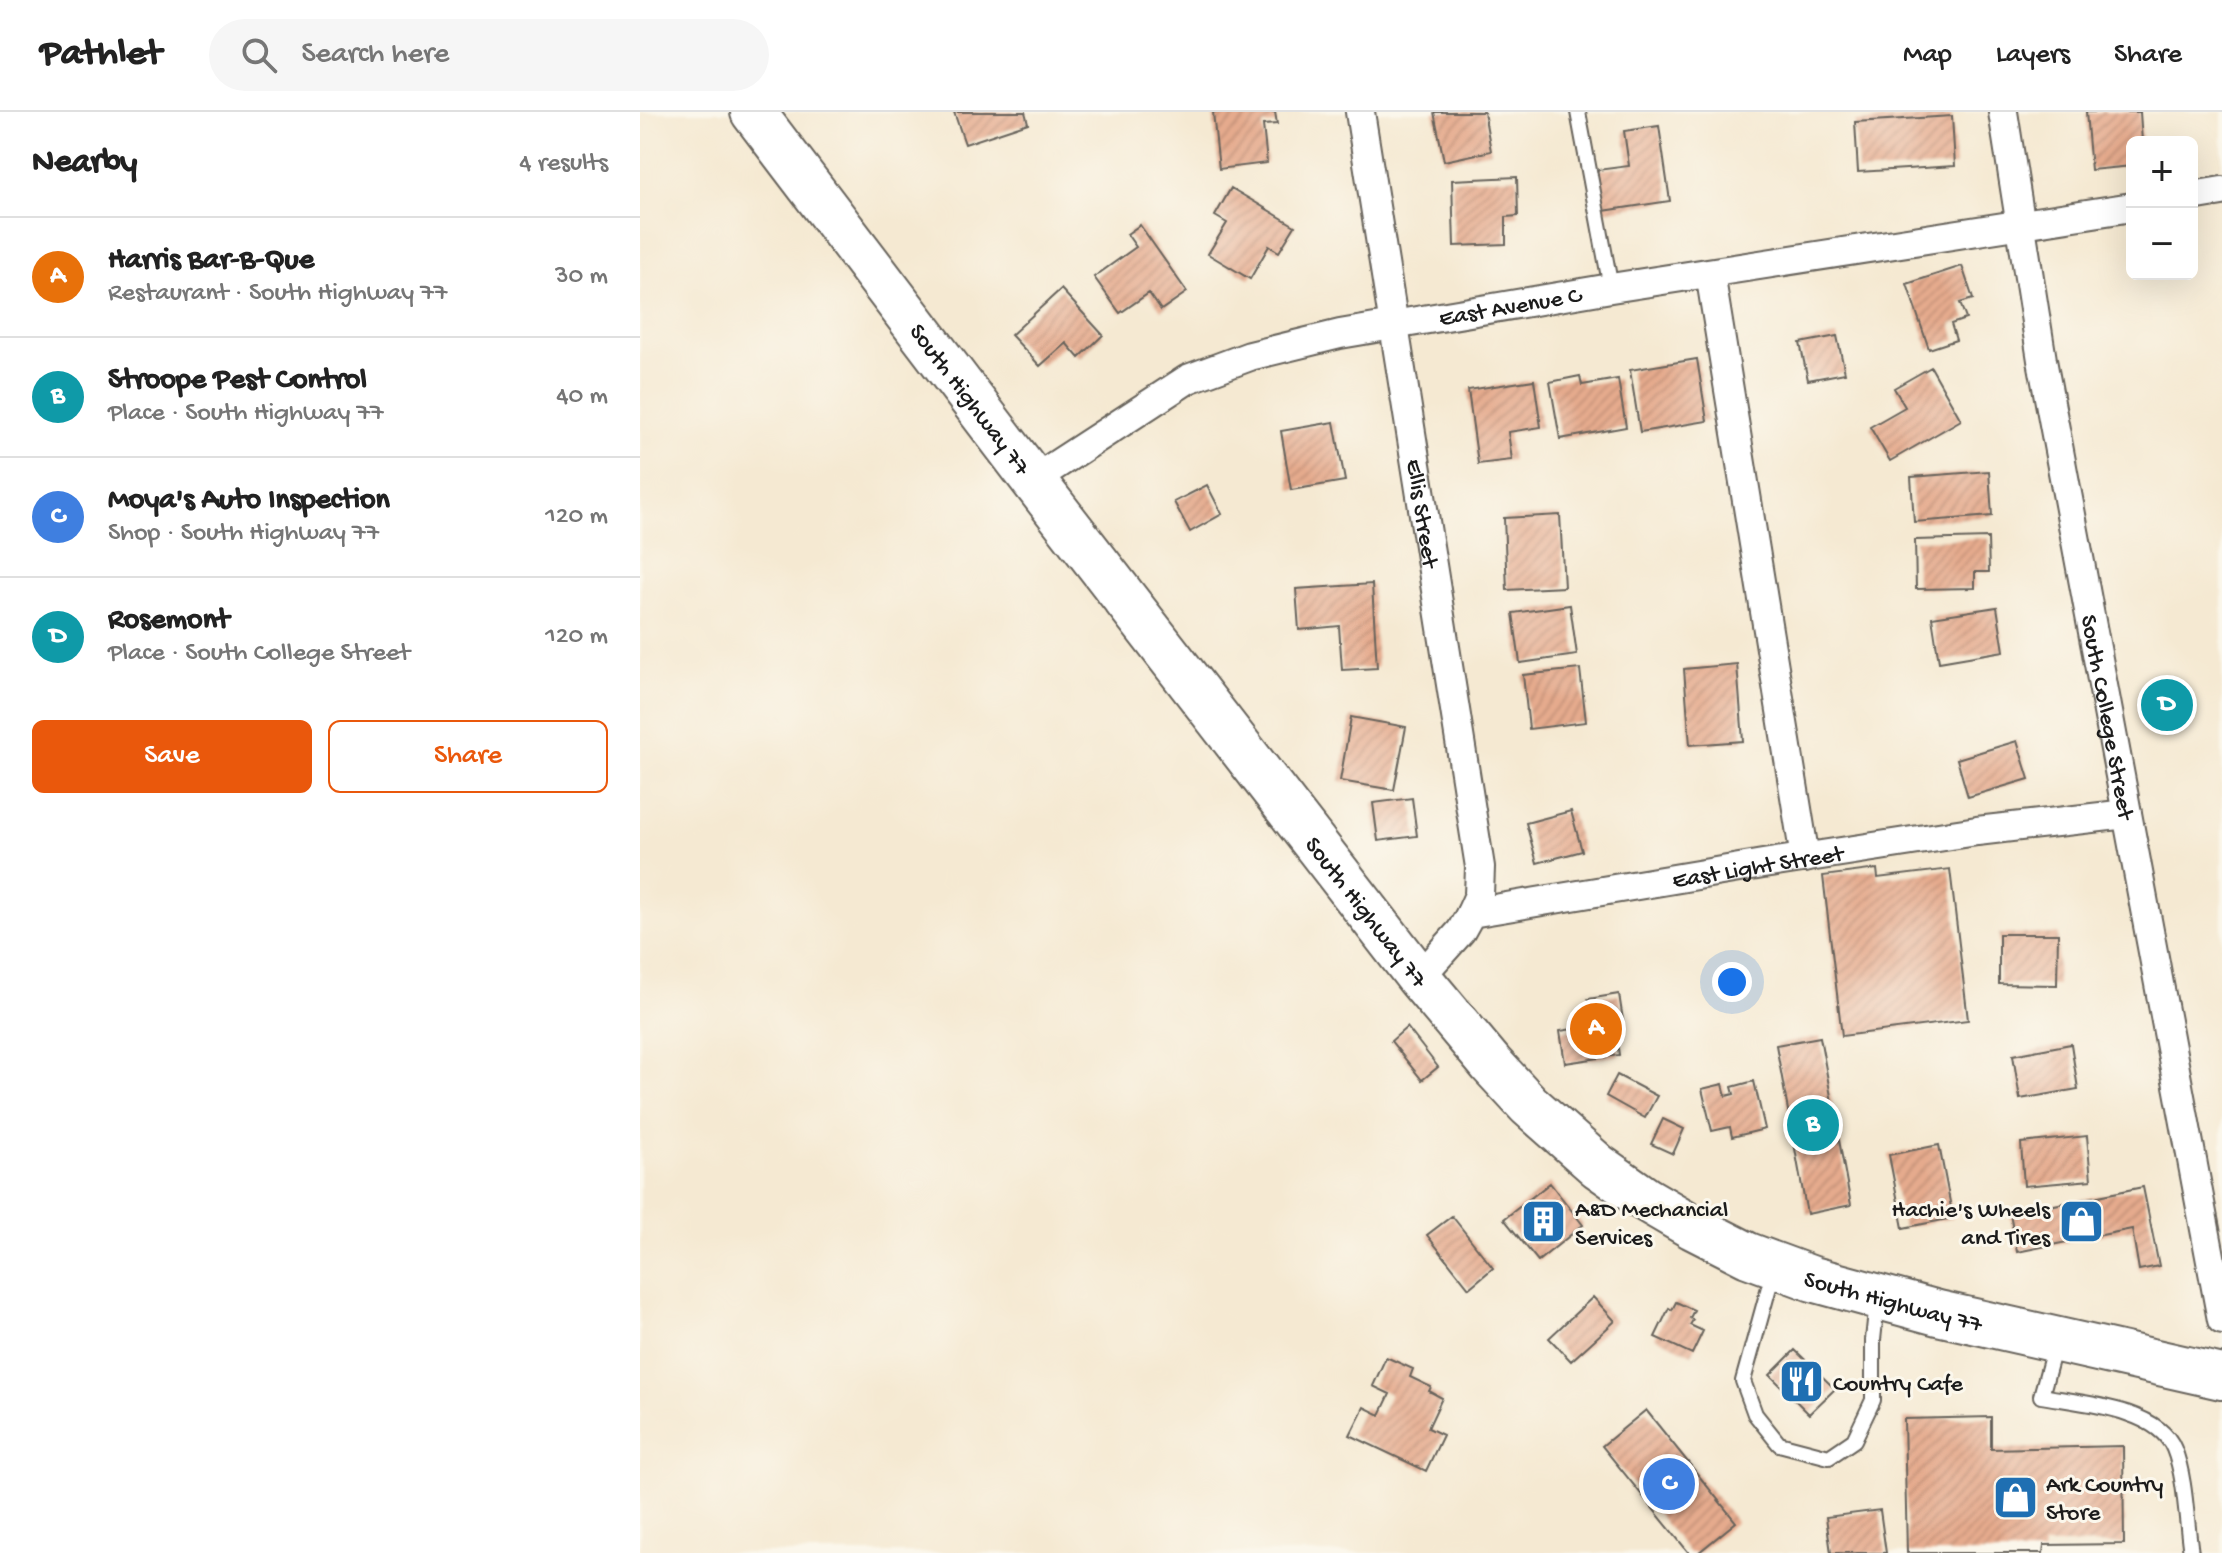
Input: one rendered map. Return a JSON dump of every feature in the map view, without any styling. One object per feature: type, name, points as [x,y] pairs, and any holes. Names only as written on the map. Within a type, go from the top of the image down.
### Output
[{"type":"main road","name":"South Highway 77","points":[[753,112],[1419,978],[1529,1105],[1598,1166],[1693,1227],[1748,1255],[1813,1279],[2056,1341],[2222,1377]]},
{"type":"street","name":"Ellis Street","points":[[1360,112],[1480,867],[1479,895],[1471,913]]},
{"type":"street","name":"South College Street","points":[[2003,112],[2042,360],[2222,1320]]},
{"type":"street","points":[[2198,195],[2222,191]]},
{"type":"street","name":"East Avenue C","points":[[1033,480],[1188,379],[1250,356],[1340,334],[1611,288],[2126,208]]},
{"type":"street","points":[[1710,273],[1805,858]]},
{"type":"street","name":"East Light Street","points":[[1471,913],[1977,831],[2127,814]]},
{"type":"street","points":[[1419,978],[1461,931],[1471,913]]},
{"type":"lane","points":[[1578,112],[1611,288]]},
{"type":"lane","points":[[1775,1265],[1743,1381],[1755,1414],[1779,1444],[1829,1457],[1854,1440],[1873,1400],[1873,1340],[1878,1297]]},
{"type":"lane","points":[[2056,1341],[2041,1396],[2129,1412],[2151,1423],[2173,1445],[2191,1553]]},
{"type":"building","points":[[954,112],[1025,112],[1028,123],[965,144]]},
{"type":"building","points":[[1213,112],[1275,112],[1277,124],[1263,125],[1267,163],[1219,169]]},
{"type":"building","points":[[1434,112],[1484,112],[1491,151],[1444,161]]},
{"type":"building","points":[[2086,112],[2140,112],[2142,136],[2126,136],[2126,167],[2091,170]]},
{"type":"building","points":[[1952,116],[1955,166],[1858,172],[1855,122]]},
{"type":"building","points":[[1659,126],[1670,201],[1603,211],[1597,170],[1629,166],[1624,131]]},
{"type":"building","points":[[1517,177],[1518,216],[1506,217],[1506,244],[1454,246],[1452,180]]},
{"type":"building","points":[[1231,188],[1295,226],[1279,252],[1269,246],[1250,279],[1208,254],[1227,223],[1215,216]]},
{"type":"building","points":[[1140,225],[1187,292],[1161,310],[1149,293],[1120,313],[1094,277],[1136,247],[1127,234]]},
{"type":"building","points":[[1962,266],[1973,299],[1960,303],[1966,319],[1951,324],[1956,340],[1929,349],[1907,284]]},
{"type":"building","points":[[1061,289],[1103,335],[1079,358],[1066,343],[1040,366],[1011,335]]},
{"type":"building","points":[[1837,336],[1845,373],[1808,380],[1800,343]]},
{"type":"building","points":[[1697,359],[1707,421],[1640,432],[1630,370]]},
{"type":"building","points":[[1931,367],[1961,420],[1890,461],[1870,427],[1905,407],[1894,388]]},
{"type":"building","points":[[1580,376],[1582,385],[1618,379],[1626,427],[1560,439],[1550,382]]},
{"type":"building","points":[[1534,380],[1541,427],[1508,432],[1512,460],[1478,464],[1468,390]]},
{"type":"building","points":[[1334,422],[1345,481],[1291,490],[1281,431]]},
{"type":"building","points":[[1989,471],[1992,516],[1914,522],[1911,477]]},
{"type":"building","points":[[1207,485],[1222,514],[1190,532],[1174,502]]},
{"type":"building","points":[[1560,515],[1564,587],[1507,590],[1504,518]]},
{"type":"building","points":[[1988,538],[1989,572],[1975,572],[1975,588],[1916,589],[1915,540]]},
{"type":"building","points":[[1372,584],[1377,668],[1342,670],[1339,626],[1299,630],[1296,589]]},
{"type":"building","points":[[1570,605],[1577,655],[1520,663],[1513,613]]},
{"type":"building","points":[[1997,607],[2004,651],[1939,662],[1932,617]]},
{"type":"building","points":[[1737,664],[1743,741],[1690,745],[1684,669]]},
{"type":"building","points":[[1580,669],[1586,722],[1529,729],[1523,675]]},
{"type":"building","points":[[1351,717],[1406,727],[1394,790],[1340,781]]},
{"type":"building","points":[[2017,741],[2029,779],[1968,797],[1957,759]]},
{"type":"building","points":[[1412,798],[1417,836],[1378,841],[1373,803]]},
{"type":"building","points":[[1571,811],[1582,851],[1537,863],[1526,823]]},
{"type":"building","points":[[1877,869],[1878,878],[1950,869],[1968,1020],[1842,1036],[1823,876]]},
{"type":"building","points":[[1999,934],[2058,934],[2057,985],[1999,984]]},
{"type":"building","points":[[1619,994],[1623,1020],[1614,1021],[1619,1055],[1565,1063],[1560,1031],[1592,1026],[1588,999]]},
{"type":"building","points":[[1407,1027],[1438,1067],[1422,1080],[1391,1041]]},
{"type":"building","points":[[1820,1037],[1851,1205],[1807,1214],[1776,1045]]},
{"type":"building","points":[[2071,1044],[2078,1089],[2020,1099],[2013,1055]]},
{"type":"building","points":[[1617,1075],[1657,1096],[1645,1118],[1606,1096]]},
{"type":"building","points":[[1754,1081],[1765,1129],[1732,1137],[1730,1127],[1712,1131],[1702,1089],[1723,1084],[1726,1096],[1734,1094],[1732,1087]]},
{"type":"building","points":[[1663,1119],[1684,1129],[1673,1154],[1651,1144]]},
{"type":"building","points":[[2087,1136],[2091,1180],[2024,1186],[2021,1143]]},
{"type":"building","points":[[1939,1145],[1953,1218],[1903,1228],[1889,1155]]},
{"type":"building","name":"A&D Mechancial Services","points":[[1550,1183],[1583,1225],[1538,1261],[1504,1219]]},
{"type":"building","name":"Hachie's Wheels and Tires","points":[[2143,1187],[2159,1266],[2139,1270],[2132,1229],[2017,1252],[2010,1214]]},
{"type":"building","points":[[1452,1216],[1493,1268],[1469,1288],[1427,1235]]},
{"type":"building","points":[[1593,1297],[1615,1321],[1571,1361],[1549,1338]]},
{"type":"building","points":[[1676,1302],[1694,1310],[1690,1325],[1703,1331],[1692,1354],[1655,1337],[1669,1308],[1672,1310]]},
{"type":"building","name":"Country Cafe","points":[[1795,1350],[1835,1389],[1809,1414],[1770,1375]]},
{"type":"building","points":[[1386,1357],[1413,1369],[1410,1377],[1431,1387],[1429,1391],[1442,1398],[1428,1428],[1443,1435],[1426,1471],[1350,1435],[1364,1407],[1380,1415],[1390,1394],[1373,1386]]},
{"type":"building","points":[[1646,1410],[1736,1522],[1698,1553],[1689,1553],[1602,1446]]},
{"type":"building","name":"Ark Country Store","points":[[1991,1417],[1991,1449],[2123,1446],[2124,1544],[2044,1545],[2043,1553],[1907,1553],[1904,1419]]},
{"type":"building","points":[[1880,1510],[1886,1553],[1831,1553],[1826,1517]]},
{"type":"place","name":"Rosemont","points":[[2167,705]]},
{"type":"place","name":"Harris Bar-B-Que","points":[[1596,1029]]},
{"type":"place","name":"Stroope Pest Control","points":[[1813,1125]]},
{"type":"place","name":"A&D Mechancial Services","points":[[1544,1222]]},
{"type":"place","name":"Hachie's Wheels and Tires","points":[[2081,1222]]},
{"type":"place","name":"Country Cafe","points":[[1802,1382]]},
{"type":"place","name":"Moya's Auto Inspection","points":[[1669,1484]]},
{"type":"place","name":"Ark Country Store","points":[[2015,1497]]}]
